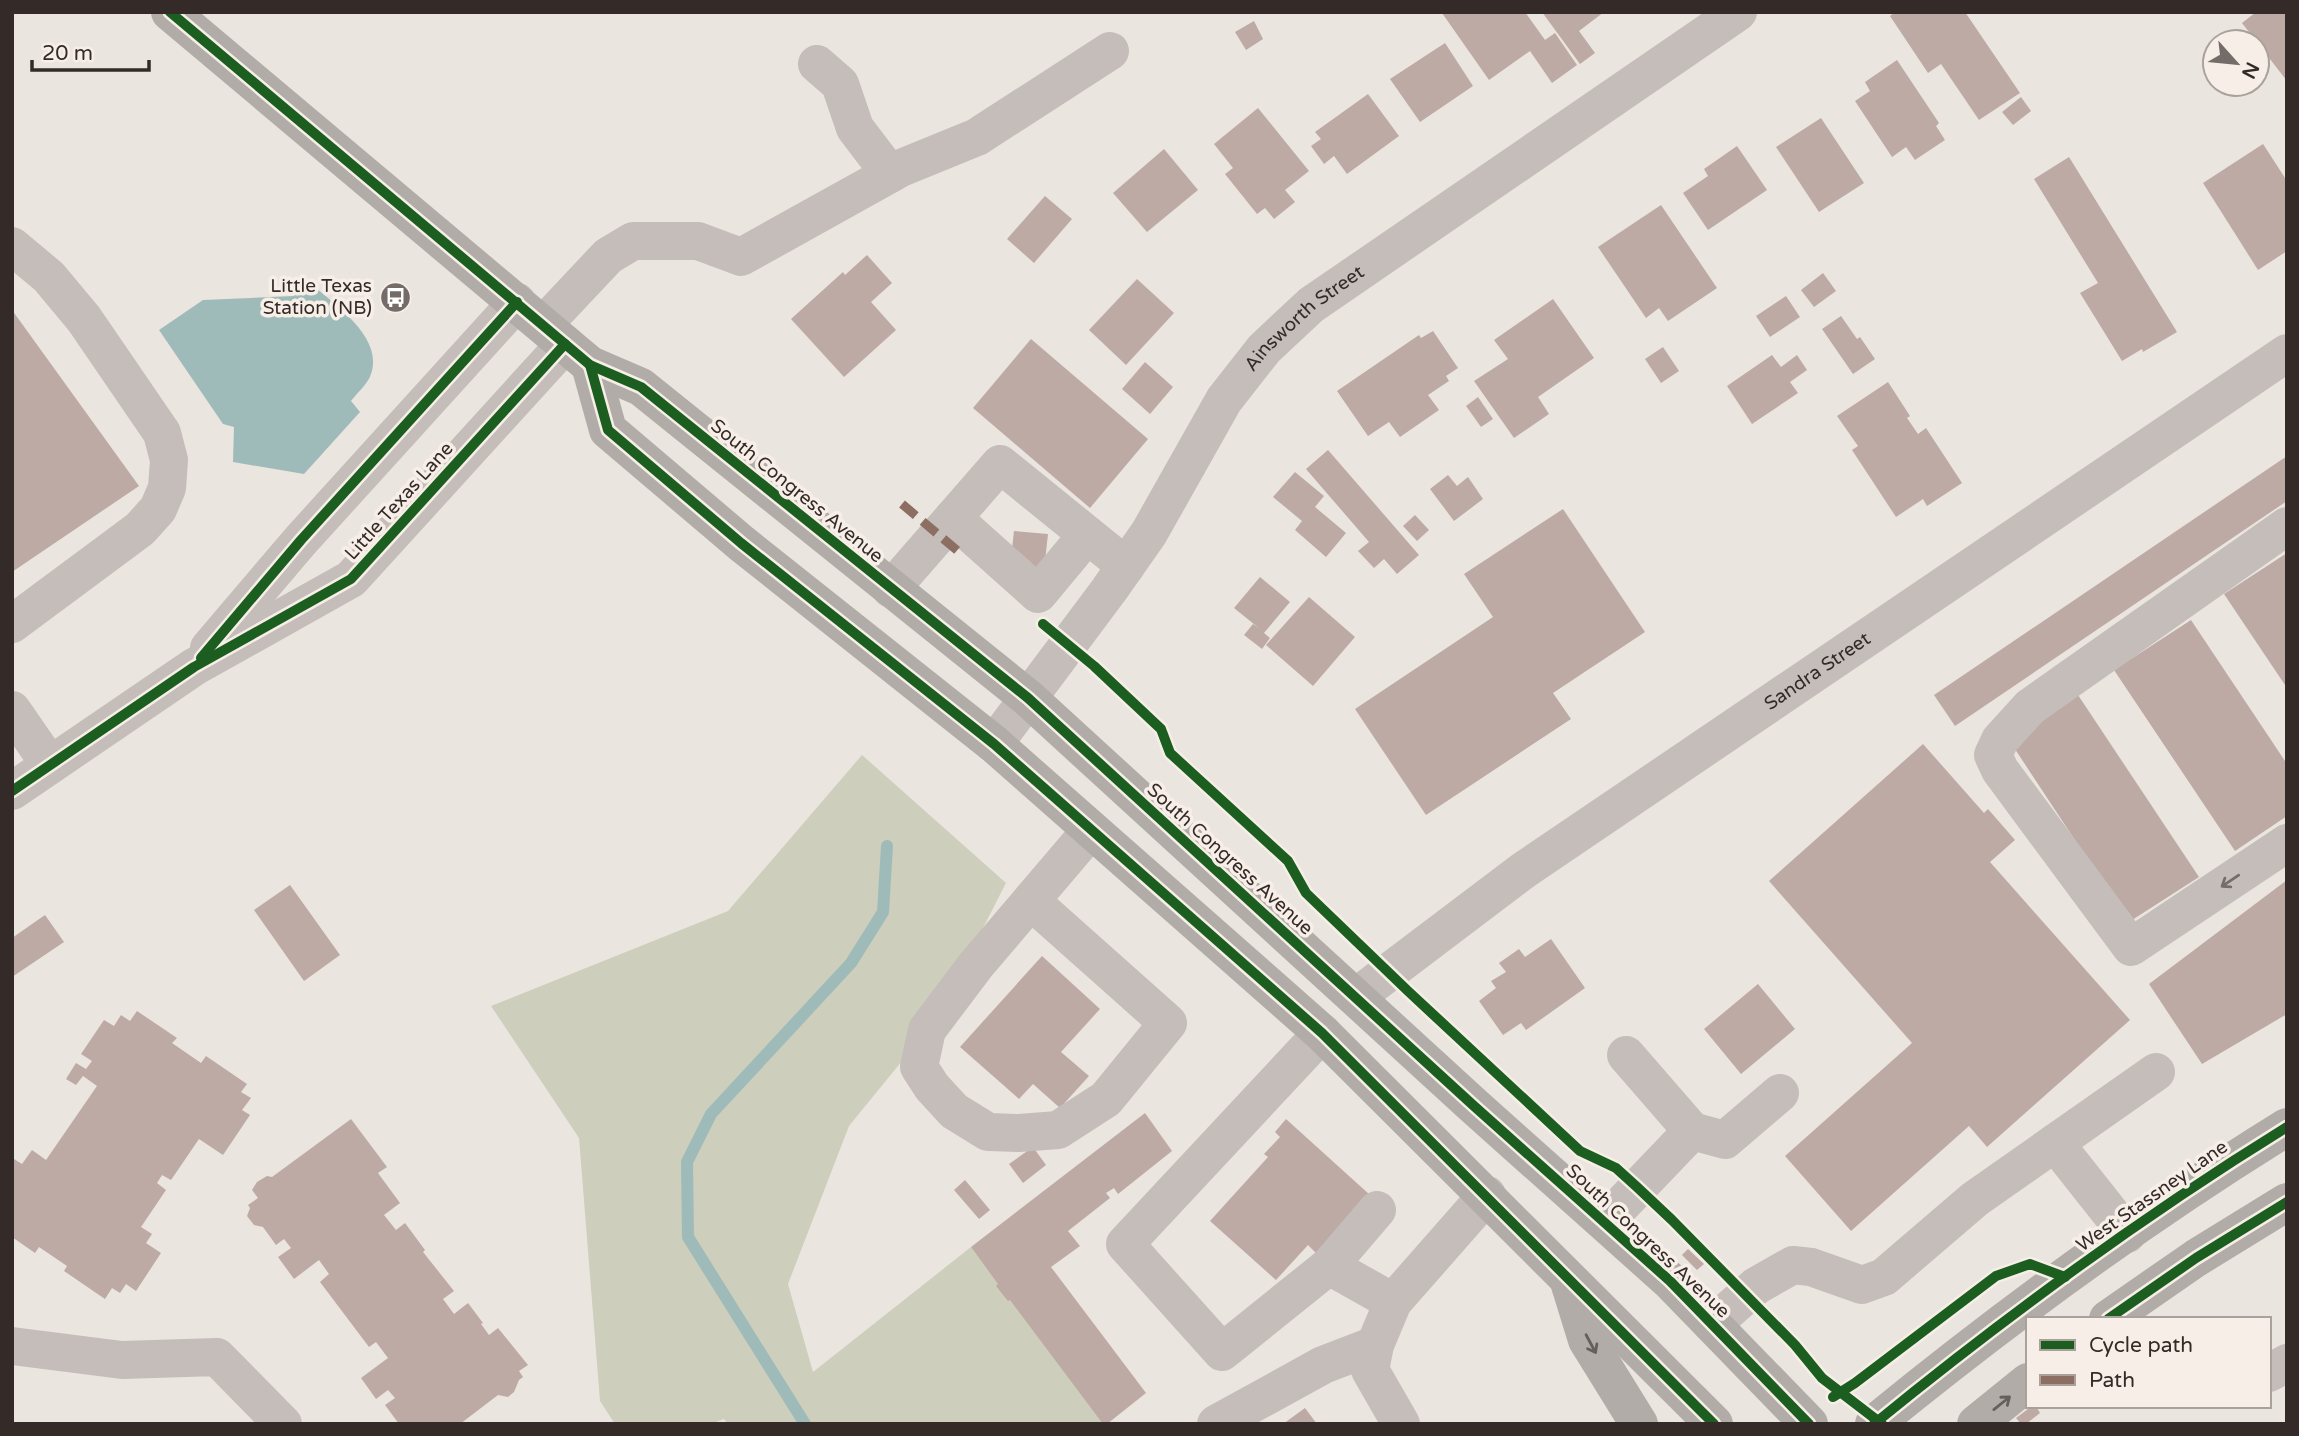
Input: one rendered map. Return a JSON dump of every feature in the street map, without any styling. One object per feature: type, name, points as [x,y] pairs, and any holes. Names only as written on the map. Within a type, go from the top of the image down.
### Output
[{"type":"main road","name":"South Congress Avenue","points":[[170,12],[554,334],[641,387],[1028,698],[1474,1106],[1670,1281],[1809,1424]]},
{"type":"main road","points":[[554,334],[608,430],[741,543],[994,744],[1322,1033],[1714,1424]]},
{"type":"main road","name":"West Stassney Lane","points":[[1874,1424],[2017,1312],[2207,1176],[2287,1127]]},
{"type":"main road","points":[[2111,1317],[2196,1258],[2287,1202]]},
{"type":"main road","points":[[1569,1280],[1587,1340],[1639,1424]]},
{"type":"main road","points":[[1976,1424],[2026,1384]]},
{"type":"street","name":"Ainsworth Street","points":[[994,744],[1149,533],[1224,400],[1264,349],[1311,305],[1738,12]]},
{"type":"street","points":[[554,334],[608,256],[633,240],[698,241],[741,257],[890,174],[977,137],[1110,51]]},
{"type":"street","points":[[817,64],[840,84],[855,128],[890,174]]},
{"type":"street","points":[[12,246],[49,277],[84,319],[162,433],[169,460],[167,488],[158,509],[140,529],[12,624]]},
{"type":"street","name":"Little Texas Lane","points":[[194,667],[301,540],[554,334]]},
{"type":"street","name":"Little Texas Lane","points":[[12,791],[194,667],[351,579],[554,334]]},
{"type":"street","name":"Sandra Street","points":[[1356,997],[1524,870],[2287,353]]},
{"type":"street","points":[[891,589],[1000,464],[1126,566]]},
{"type":"street","points":[[953,518],[1038,594],[1087,536]]},
{"type":"street","points":[[2287,526],[2029,707],[2000,740],[1993,755],[2000,770],[2131,947],[2287,843]]},
{"type":"street","points":[[12,710],[50,765]]},
{"type":"street","points":[[1031,901],[1168,1023],[1106,1099],[1058,1130],[988,1132],[954,1111],[919,1068],[927,1030],[976,965],[1091,830]]},
{"type":"street","points":[[1322,1033],[1125,1244],[1222,1352],[1329,1266],[1377,1210]]},
{"type":"street","points":[[1626,1055],[1692,1131],[1726,1140],[1780,1093]]},
{"type":"street","points":[[1713,1324],[1756,1286],[1793,1265],[1811,1266],[1862,1285],[1884,1277],[1975,1199],[2156,1072]]},
{"type":"street","points":[[1605,1222],[1692,1131]]},
{"type":"street","points":[[2055,1143],[2127,1234]]},
{"type":"street","points":[[1401,1424],[1370,1370],[1376,1345],[1393,1303],[1487,1195]]},
{"type":"street","points":[[1329,1266],[1393,1303]]},
{"type":"street","points":[[1216,1424],[1322,1365],[1376,1345]]},
{"type":"street","points":[[12,1346],[122,1360],[217,1357],[283,1424]]},
{"type":"street","points":[[2271,1372],[2287,1363]]},
{"type":"green space","points":[[862,755],[1006,883],[937,1018],[849,1126],[788,1284],[813,1372],[971,1247],[1104,1424],[728,1424],[724,1419],[711,1424],[615,1424],[600,1401],[579,1138],[491,1006],[728,911]]},
{"type":"water","points":[[309,282],[354,322],[370,347],[373,360],[371,374],[351,401],[360,412],[304,474],[233,462],[234,427],[223,424],[159,330],[203,300],[294,296]]},
{"type":"building","points":[[1443,12],[1525,12],[1545,40],[1555,33],[1577,65],[1552,83],[1530,51],[1489,80]]},
{"type":"building","points":[[1542,12],[1604,12],[1579,31],[1595,53],[1580,64]]},
{"type":"building","points":[[1895,12],[1965,12],[2020,93],[1979,120],[1941,64],[1928,73],[1890,16]]},
{"type":"building","points":[[2256,12],[2287,12],[2287,81],[2271,60],[2271,28],[2246,28],[2242,23]]},
{"type":"building","points":[[1254,21],[1263,39],[1246,50],[1235,32]]},
{"type":"building","points":[[1445,43],[1473,86],[1420,122],[1390,79]]},
{"type":"building","points":[[1897,60],[1939,123],[1936,126],[1945,140],[1915,160],[1906,147],[1892,157],[1855,101],[1870,91],[1865,82]]},
{"type":"building","points":[[1368,94],[1399,136],[1347,174],[1334,156],[1324,164],[1311,146],[1321,139],[1315,132]]},
{"type":"building","points":[[2021,97],[2031,111],[2013,125],[2002,112]]},
{"type":"building","points":[[1258,108],[1309,171],[1285,190],[1295,202],[1274,219],[1265,208],[1257,214],[1225,174],[1233,168],[1214,144]]},
{"type":"building","points":[[1821,118],[1864,183],[1819,212],[1776,147]]},
{"type":"building","points":[[2263,144],[2287,181],[2287,251],[2258,270],[2203,183]]},
{"type":"building","points":[[1737,146],[1767,190],[1708,230],[1683,193],[1708,176],[1704,169]]},
{"type":"building","points":[[1164,149],[1198,190],[1147,232],[1113,193]]},
{"type":"building","points":[[2069,157],[2177,332],[2122,361],[2080,293],[2098,283],[2034,179]]},
{"type":"building","points":[[1045,196],[1072,219],[1034,263],[1007,239]]},
{"type":"building","points":[[1661,205],[1717,288],[1668,321],[1659,308],[1646,318],[1598,247]]},
{"type":"building","points":[[867,255],[892,283],[871,302],[896,330],[844,377],[791,319],[843,272],[845,275]]},
{"type":"building","points":[[1823,273],[1836,291],[1814,307],[1801,290]]},
{"type":"building","points":[[1137,279],[1174,313],[1126,365],[1089,330]]},
{"type":"building","points":[[1786,296],[1800,317],[1770,337],[1756,316]]},
{"type":"building","points":[[1553,299],[1594,358],[1538,397],[1549,414],[1514,438],[1474,381],[1508,359],[1494,340]]},
{"type":"building","points":[[12,310],[139,486],[12,572]]},
{"type":"building","points":[[1841,316],[1875,359],[1853,374],[1822,329]]},
{"type":"building","points":[[1433,331],[1458,368],[1446,376],[1449,381],[1428,395],[1439,410],[1400,437],[1389,422],[1368,436],[1337,391],[1419,335],[1421,338]]},
{"type":"building","points":[[1031,339],[1148,439],[1090,508],[973,408]]},
{"type":"building","points":[[1663,347],[1679,371],[1661,383],[1645,359]]},
{"type":"building","points":[[1772,355],[1781,367],[1797,355],[1807,370],[1790,382],[1798,393],[1752,424],[1727,386]]},
{"type":"building","points":[[1145,362],[1173,387],[1150,414],[1122,389]]},
{"type":"building","points":[[1888,382],[1918,434],[1926,428],[1962,483],[1927,506],[1923,499],[1896,517],[1852,450],[1858,446],[1837,416]]},
{"type":"building","points":[[1478,397],[1493,419],[1481,427],[1466,406]]},
{"type":"building","points":[[1328,450],[1419,555],[1397,574],[1384,559],[1374,568],[1358,551],[1369,542],[1306,469]]},
{"type":"building","points":[[2287,456],[2287,501],[1955,726],[1934,695]]},
{"type":"building","points":[[1295,472],[1324,496],[1315,507],[1346,533],[1326,557],[1295,530],[1302,521],[1273,497]]},
{"type":"building","points":[[1448,475],[1457,486],[1468,477],[1483,499],[1454,521],[1430,489]]},
{"type":"building","points":[[1563,509],[1645,632],[1553,693],[1571,719],[1426,815],[1355,709],[1493,617],[1464,574]]},
{"type":"building","points":[[1415,515],[1429,530],[1417,541],[1403,526]]},
{"type":"building","points":[[1014,531],[1048,534],[1044,570],[1010,567]]},
{"type":"building","points":[[2287,553],[2287,688],[2224,594]]},
{"type":"building","points":[[1260,577],[1290,602],[1264,633],[1270,638],[1262,649],[1244,635],[1253,624],[1260,629],[1234,608]]},
{"type":"building","points":[[1309,597],[1355,637],[1313,686],[1266,645]]},
{"type":"building","points":[[2191,620],[2287,764],[2287,816],[2235,851],[2114,670]]},
{"type":"building","points":[[2078,695],[2199,877],[2129,922],[2009,740]]},
{"type":"building","points":[[1923,744],[1984,813],[1988,809],[2015,840],[1990,862],[2130,1020],[1987,1147],[1969,1126],[1851,1231],[1785,1156],[1912,1043],[1769,881]]},
{"type":"building","points":[[2287,880],[2287,1014],[2202,1064],[2149,984]]},
{"type":"building","points":[[290,885],[340,955],[304,981],[254,910]]},
{"type":"building","points":[[45,915],[64,942],[12,977],[12,938]]},
{"type":"building","points":[[1551,939],[1585,988],[1526,1030],[1521,1023],[1503,1035],[1479,1001],[1496,988],[1491,981],[1506,972],[1499,963],[1519,949],[1525,957]]},
{"type":"building","points":[[1042,956],[1100,1009],[1061,1052],[1089,1076],[1060,1108],[1033,1084],[1019,1099],[960,1047]]},
{"type":"building","points":[[1758,984],[1795,1029],[1741,1074],[1704,1029]]},
{"type":"building","points":[[137,1011],[177,1038],[172,1043],[201,1063],[206,1056],[247,1084],[241,1092],[251,1098],[242,1110],[250,1115],[223,1155],[199,1139],[171,1180],[162,1175],[157,1183],[166,1190],[141,1227],[152,1234],[146,1243],[161,1253],[136,1291],[126,1284],[120,1293],[112,1288],[105,1299],[64,1271],[67,1266],[39,1247],[35,1253],[12,1237],[12,1161],[14,1159],[22,1164],[32,1150],[46,1160],[97,1086],[83,1076],[76,1085],[66,1079],[76,1063],[86,1069],[92,1061],[81,1054],[104,1020],[114,1026],[121,1015],[130,1021]]},
{"type":"building","points":[[1145,1113],[1172,1151],[1118,1194],[1114,1188],[1106,1193],[1110,1198],[1068,1231],[1080,1246],[1051,1267],[1146,1393],[1107,1424],[1103,1424],[1010,1300],[1008,1301],[996,1286],[998,1284],[971,1247]]},
{"type":"building","points":[[351,1119],[387,1167],[378,1173],[400,1203],[384,1215],[396,1230],[405,1223],[425,1250],[423,1252],[454,1291],[443,1299],[454,1314],[468,1303],[489,1335],[498,1328],[528,1365],[519,1371],[523,1377],[514,1392],[508,1397],[498,1395],[460,1424],[399,1424],[385,1405],[395,1398],[388,1390],[376,1399],[361,1378],[388,1358],[376,1342],[369,1347],[320,1282],[329,1274],[319,1260],[294,1279],[278,1257],[291,1248],[284,1239],[276,1245],[263,1227],[254,1225],[247,1216],[250,1208],[248,1205],[258,1198],[252,1190],[257,1182],[267,1176],[272,1177]]},
{"type":"building","points":[[1286,1119],[1370,1195],[1317,1254],[1308,1245],[1276,1280],[1210,1221],[1268,1157],[1264,1154],[1280,1137],[1275,1132]]},
{"type":"building","points":[[1033,1147],[1046,1165],[1023,1183],[1009,1164]]},
{"type":"building","points":[[965,1180],[990,1210],[979,1219],[954,1190]]},
{"type":"building","points":[[1688,1249],[1704,1264],[1697,1270],[1682,1255]]},
{"type":"building","points":[[1305,1408],[1317,1424],[1283,1424]]},
{"type":"building","points":[[2029,1408],[2037,1408],[2040,1413],[2026,1424],[2021,1424],[2016,1418]]},
{"type":"waterway","points":[[805,1424],[688,1237],[687,1162],[711,1114],[851,963],[883,912],[887,846]]},
{"type":"marked path","points":[[902,504],[959,552]]},
{"type":"cycle path","points":[[170,12],[590,365],[641,387],[1028,698],[1474,1106],[1670,1281],[1809,1424]]},
{"type":"cycle path","points":[[201,658],[301,540],[517,302]]},
{"type":"cycle path","points":[[12,791],[194,667],[351,579],[565,344]]},
{"type":"cycle path","points":[[590,365],[608,430],[741,543],[994,744],[1322,1033],[1714,1424]]},
{"type":"cycle path","points":[[1043,624],[1094,666],[1161,729],[1170,753],[1288,861],[1306,893],[1409,992],[1580,1151],[1616,1168],[1637,1187],[1795,1345],[1822,1378],[1882,1424]]},
{"type":"cycle path","points":[[1874,1424],[2076,1269],[2180,1196],[2287,1127]]},
{"type":"cycle path","points":[[2111,1317],[2196,1258],[2287,1202]]},
{"type":"cycle path","points":[[1833,1397],[1996,1276],[2030,1264],[2065,1277]]},
{"type":"place","name":"Little Texas Station (NB)","points":[[395,297]]}]
